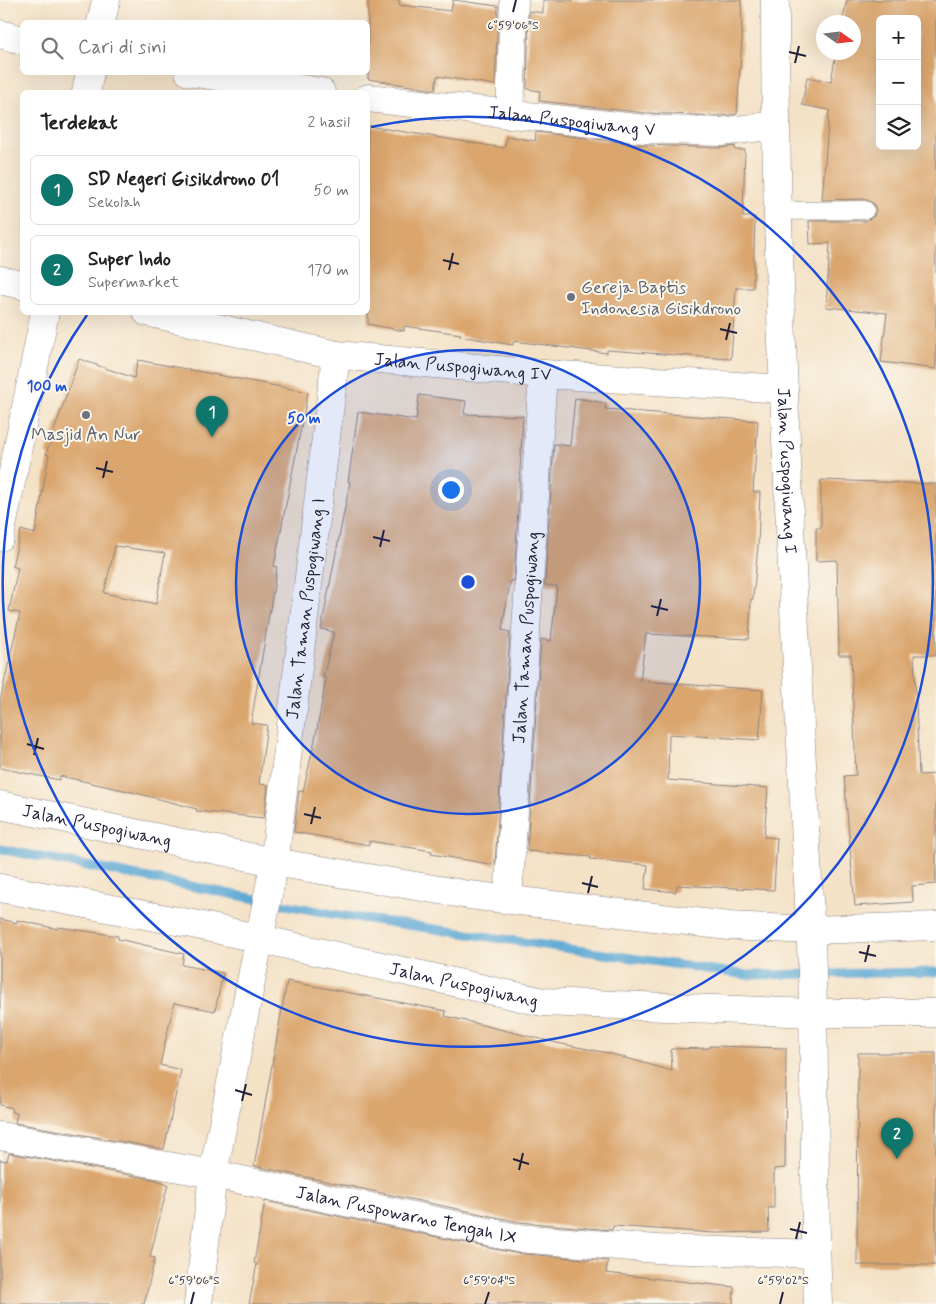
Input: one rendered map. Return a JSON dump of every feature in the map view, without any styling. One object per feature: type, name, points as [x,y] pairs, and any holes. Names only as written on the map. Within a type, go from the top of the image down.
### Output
[{"type":"street","points":[[101,20],[106,0]]},
{"type":"street","points":[[510,115],[514,0]]},
{"type":"street","name":"Jalan Puspogiwang I","points":[[775,0],[776,126],[784,389],[813,1008],[818,1304]]},
{"type":"street","points":[[0,34],[20,39]]},
{"type":"street","points":[[86,90],[89,75]]},
{"type":"street","points":[[208,75],[308,90]]},
{"type":"street","name":"Jalan Puspogiwang V","points":[[370,98],[645,129],[721,132],[776,126]]},
{"type":"street","points":[[0,280],[20,285]]},
{"type":"street","points":[[0,537],[44,315]]},
{"type":"street","name":"Jalan Puspogiwang IV","points":[[160,315],[336,355],[543,374],[784,389]]},
{"type":"street","name":"Jalan Taman Puspogiwang I","points":[[198,1304],[213,1174],[274,863],[336,355]]},
{"type":"street","name":"Jalan Taman Puspogiwang","points":[[508,899],[543,374]]},
{"type":"street","name":"Jalan Puspogiwang","points":[[0,805],[274,863],[469,895],[810,936],[936,926]]},
{"type":"street","name":"Jalan Puspogiwang","points":[[0,888],[193,924],[261,931],[543,1002],[813,1008],[936,1013]]},
{"type":"street","name":"Jalan Puspowarno Tengah IX","points":[[0,1136],[213,1174],[517,1238],[657,1249],[816,1254]]},
{"type":"lane","points":[[778,211],[864,210]]},
{"type":"building","points":[[368,0],[400,0],[399,5],[451,11],[453,0],[498,6],[495,85],[437,76],[435,90],[368,79],[368,75],[370,75],[370,20],[368,20]]},
{"type":"building","points":[[543,0],[741,0],[742,38],[737,114],[720,116],[646,113],[539,101],[540,91],[527,89],[529,11],[543,13]]},
{"type":"building","points":[[847,0],[936,0],[936,369],[881,362],[887,313],[826,307],[830,243],[810,244],[809,221],[866,221],[874,216],[876,210],[874,204],[865,199],[822,200],[829,110],[802,105],[807,77],[831,82],[835,60],[861,60],[861,15],[844,15]]},
{"type":"building","points":[[370,126],[504,148],[507,136],[535,141],[536,132],[644,145],[720,148],[735,146],[735,150],[745,150],[743,217],[755,217],[753,288],[736,288],[731,359],[607,350],[607,353],[514,341],[513,345],[460,336],[461,334],[404,326],[404,331],[368,324],[368,315],[370,315]]},
{"type":"building","points":[[79,359],[134,378],[138,360],[308,392],[274,566],[277,567],[251,723],[267,725],[259,784],[268,785],[264,818],[196,811],[197,809],[132,792],[60,776],[59,780],[0,768],[0,701],[20,613],[9,611],[18,568],[12,566],[21,530],[35,534],[49,455],[46,454]],"holes":[[[115,546],[165,553],[156,604],[104,593]]]},
{"type":"building","points":[[419,395],[466,401],[464,414],[523,416],[514,581],[510,581],[502,630],[510,632],[495,865],[431,854],[432,851],[369,841],[369,845],[294,832],[299,791],[303,792],[316,735],[326,679],[323,678],[334,632],[321,629],[350,482],[348,482],[358,412],[416,420]]},
{"type":"building","points":[[575,398],[606,403],[605,409],[758,421],[753,492],[760,492],[758,546],[753,599],[751,599],[749,639],[646,634],[640,681],[763,690],[759,740],[669,734],[668,780],[768,788],[764,837],[777,838],[774,890],[677,885],[676,892],[645,889],[648,865],[527,851],[541,639],[551,641],[557,586],[545,585],[554,444],[570,446]]},
{"type":"building","points":[[821,480],[936,484],[936,655],[914,655],[919,775],[936,774],[936,884],[912,886],[913,902],[855,906],[844,776],[856,775],[851,655],[839,655],[837,560],[816,561],[816,528],[821,528]]},
{"type":"building","points":[[0,919],[17,923],[17,920],[58,929],[58,927],[118,936],[118,939],[184,954],[182,965],[223,973],[215,1011],[174,1003],[160,1065],[181,1070],[164,1149],[15,1123],[17,1113],[11,1112],[12,1108],[0,1105]]},
{"type":"building","points":[[287,981],[446,1011],[445,1016],[557,1043],[608,1053],[672,1071],[671,1049],[710,1048],[710,1046],[786,1048],[785,1168],[774,1169],[774,1208],[768,1208],[769,1232],[714,1233],[613,1226],[612,1230],[519,1222],[254,1166]]},
{"type":"building","points":[[858,1053],[936,1053],[936,1265],[857,1265]]},
{"type":"building","points":[[9,1153],[157,1180],[168,1184],[150,1257],[155,1258],[144,1304],[0,1304],[0,1160],[7,1161]]},
{"type":"building","points":[[265,1201],[514,1253],[608,1261],[606,1273],[734,1287],[733,1304],[249,1304],[257,1264],[254,1263]]},
{"type":"waterway","points":[[0,849],[333,914],[747,975],[936,972]]},
{"type":"place","name":"Gereja Baptis Indonesia Gisikdrono","points":[[571,297]]},
{"type":"place","name":"Masjid An Nur","points":[[86,415]]},
{"type":"place","name":"SD Negeri Gisikdrono 01","points":[[212,437]]},
{"type":"place","name":"Super Indo","points":[[897,1159]]}]
